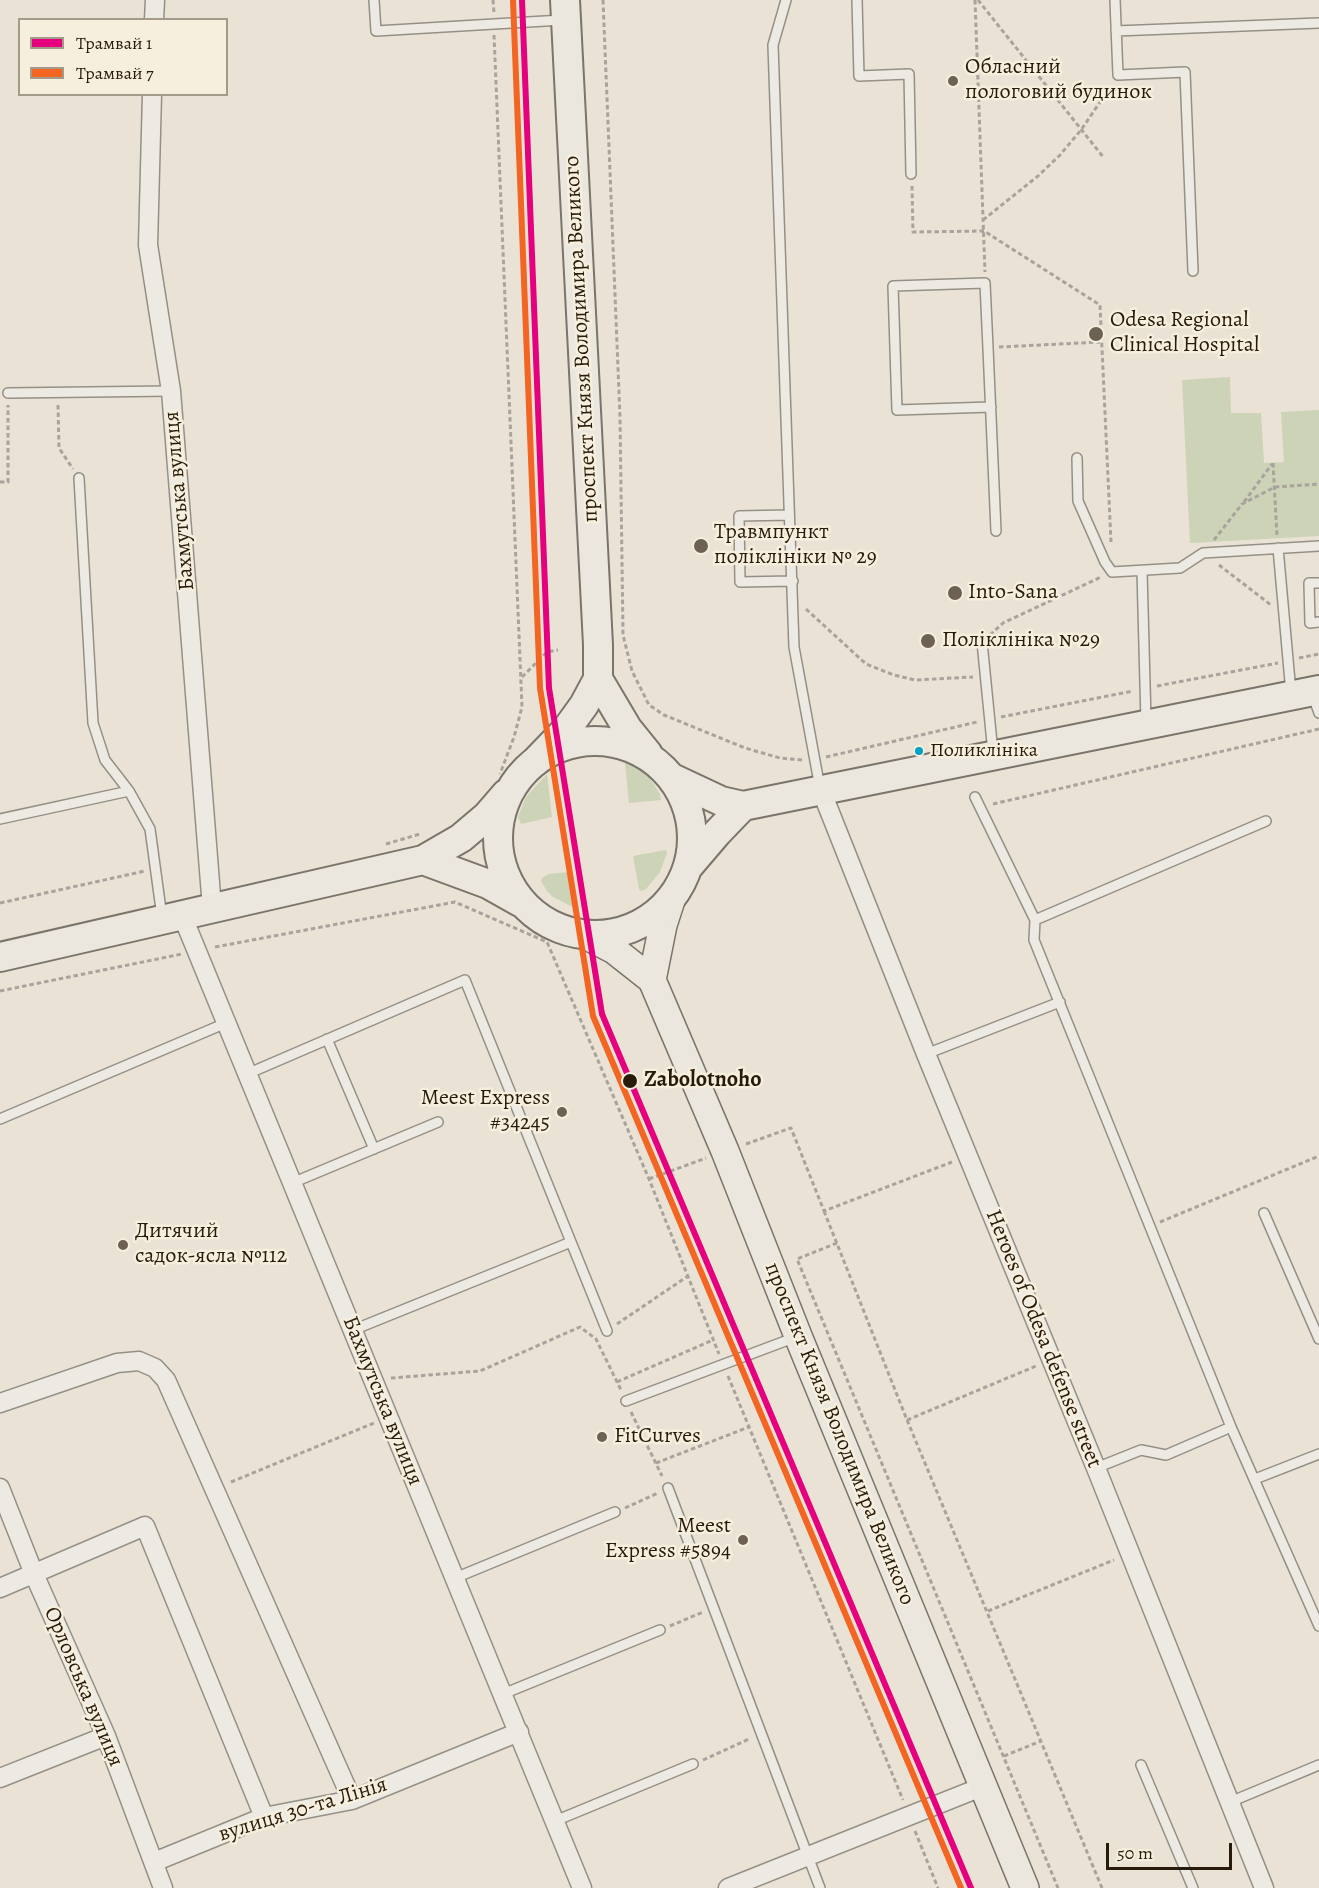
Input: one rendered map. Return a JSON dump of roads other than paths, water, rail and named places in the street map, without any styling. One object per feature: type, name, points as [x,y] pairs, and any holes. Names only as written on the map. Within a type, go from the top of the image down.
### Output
[{"type":"highway","name":"проспект Князя Володимира Великого","points":[[535,762],[566,730],[584,705],[598,679],[565,10]]},
{"type":"highway","points":[[598,679],[627,728],[650,757],[672,778],[687,806],[693,837],[688,868]]},
{"type":"highway","points":[[672,778],[721,801],[742,806],[1146,725],[1310,698]]},
{"type":"highway","points":[[0,957],[212,908],[461,838],[487,816],[507,781],[568,744],[596,740],[624,745],[650,757]]},
{"type":"highway","points":[[507,781],[498,846],[507,877],[524,904]]},
{"type":"highway","points":[[423,847],[524,904],[541,919],[561,929],[598,935],[626,930],[651,917],[672,897],[688,868],[742,806]]},
{"type":"main road","points":[[652,981],[663,925],[672,897]]},
{"type":"main road","name":"проспект Князя Володимира Великого","points":[[583,934],[614,950],[652,981],[725,1151],[798,1336],[1025,1888]]},
{"type":"street","points":[[154,18],[155,0]]},
{"type":"street","name":"Бахмутська вулиця","points":[[152,96],[148,245],[171,391],[212,908]]},
{"type":"street","name":"Heroes of Odesa defense street","points":[[821,790],[1264,1888]]},
{"type":"street","name":"Бахмутська вулиця","points":[[172,917],[196,950],[582,1888]]},
{"type":"street","points":[[0,1403],[117,1363],[139,1361],[155,1368],[166,1380],[352,1800]]},
{"type":"street","name":"Орловська вулиця","points":[[0,1488],[34,1574],[106,1736],[154,1862],[159,1887]]},
{"type":"street","points":[[0,1588],[145,1526],[264,1817]]},
{"type":"street","name":"вулиця 30-та Лінія","points":[[154,1862],[264,1817],[352,1800],[519,1732]]},
{"type":"street","points":[[0,1778],[106,1736]]},
{"type":"street","points":[[728,1888],[984,1786]]},
{"type":"lane","points":[[374,0],[376,31],[494,23],[565,10]]},
{"type":"lane","points":[[786,0],[773,45],[789,515],[795,647],[821,790]]},
{"type":"lane","points":[[857,0],[859,75],[909,74],[911,174]]},
{"type":"lane","points":[[1115,0],[1118,75],[1185,72],[1193,271]]},
{"type":"lane","points":[[1116,31],[1319,23]]},
{"type":"lane","points":[[991,407],[897,410],[893,286],[985,283],[991,407],[996,531]]},
{"type":"lane","points":[[8,393],[171,391]]},
{"type":"lane","points":[[1077,458],[1078,501],[1105,562],[1112,572],[1180,568],[1203,554],[1319,546]]},
{"type":"lane","points":[[79,478],[93,723],[105,760],[129,791],[150,829],[156,868],[172,917]]},
{"type":"lane","points":[[789,515],[739,516],[740,582],[793,581]]},
{"type":"lane","points":[[1278,548],[1288,660],[1310,698]]},
{"type":"lane","points":[[1142,571],[1146,725]]},
{"type":"lane","points":[[1319,583],[1309,583],[1310,623],[1319,622]]},
{"type":"lane","points":[[982,642],[994,756]]},
{"type":"lane","points":[[0,819],[129,791]]},
{"type":"lane","points":[[975,797],[1035,920],[1034,940],[1149,1227],[1231,1427],[1319,1626]]},
{"type":"lane","points":[[1035,920],[1266,821]]},
{"type":"lane","points":[[247,1074],[465,980],[607,1331]]},
{"type":"lane","points":[[926,1054],[1060,1002]]},
{"type":"lane","points":[[0,1119],[226,1023]]},
{"type":"lane","points":[[327,1040],[374,1149]]},
{"type":"lane","points":[[292,1183],[438,1122]]},
{"type":"lane","points":[[1264,1213],[1319,1340]]},
{"type":"lane","points":[[353,1330],[571,1242]]},
{"type":"lane","points":[[626,1401],[798,1336]]},
{"type":"lane","points":[[1096,1468],[1141,1450],[1166,1455],[1231,1427]]},
{"type":"lane","points":[[1255,1479],[1319,1454]]},
{"type":"lane","points":[[668,1488],[820,1888]]},
{"type":"lane","points":[[455,1578],[615,1512]]},
{"type":"lane","points":[[503,1694],[660,1630]]},
{"type":"lane","points":[[555,1821],[693,1764]]},
{"type":"lane","points":[[1141,1765],[1193,1888]]},
{"type":"lane","points":[[1230,1802],[1319,1765]]},
{"type":"tram line","name":"7","points":[[513,0],[540,688],[593,1016],[961,1888]]},
{"type":"tram line","name":"1","points":[[522,0],[549,688],[602,1014],[971,1888]]},
{"type":"place","name":"Обласний пологовий будинок","points":[[953,81]]},
{"type":"place","name":"Odesa Regional Clinical Hospital","points":[[1096,334]]},
{"type":"place","name":"Травмпункт поліклініки № 29","points":[[701,546]]},
{"type":"place","name":"Into-Sana","points":[[955,593]]},
{"type":"place","name":"Поліклініка №29","points":[[928,641]]},
{"type":"place","name":"Поликлініка","points":[[919,751]]},
{"type":"place","name":"Zabolotnoho","points":[[630,1081]]},
{"type":"place","name":"Meest Express #34245","points":[[562,1112]]},
{"type":"place","name":"Дитячий садок-ясла №112","points":[[123,1245]]},
{"type":"place","name":"FitCurves","points":[[602,1437]]},
{"type":"place","name":"Meest Express #5894","points":[[743,1540]]}]
